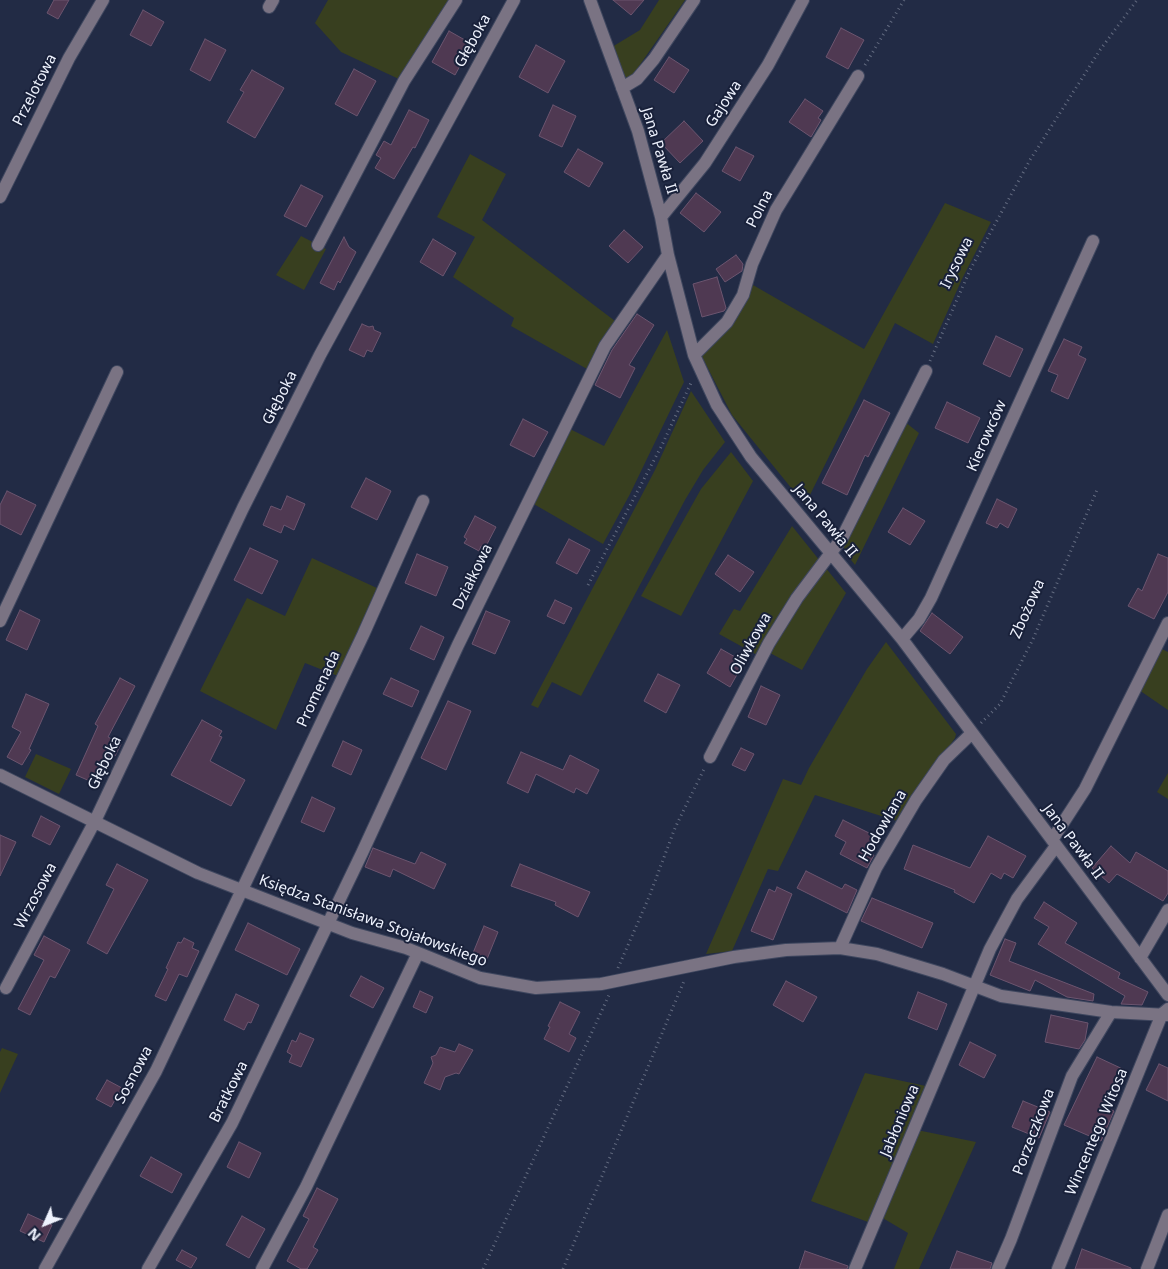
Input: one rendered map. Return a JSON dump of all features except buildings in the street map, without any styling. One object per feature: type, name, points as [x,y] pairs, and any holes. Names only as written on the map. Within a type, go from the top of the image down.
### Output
[{"type":"street","name":"Przelotowa","points":[[0,197],[69,58],[103,0]]},
{"type":"street","points":[[318,245],[404,81],[456,0]]},
{"type":"street","name":"Głęboka","points":[[95,821],[243,508],[320,355],[514,0]]},
{"type":"street","name":"Jana Pawła II","points":[[590,0],[638,131],[662,217],[668,255],[696,361],[716,405],[751,457],[902,639],[1168,995]]},
{"type":"street","points":[[622,88],[637,79],[694,0]]},
{"type":"street","name":"Gajowa","points":[[662,217],[705,164],[768,65],[803,0]]},
{"type":"street","name":"Polna","points":[[696,361],[727,322],[744,295],[752,264],[776,210],[858,76]]},
{"type":"street","name":"Kierowców","points":[[902,639],[919,620],[931,598],[1093,241]]},
{"type":"street","name":"Działkowa","points":[[328,924],[458,645],[605,346],[668,255]]},
{"type":"street","points":[[830,554],[842,538],[926,371]]},
{"type":"street","points":[[0,621],[117,372]]},
{"type":"street","name":"Promenada","points":[[242,890],[423,501]]},
{"type":"street","name":"Oliwkowa","points":[[710,757],[769,643],[797,598],[830,554]]},
{"type":"street","points":[[1054,843],[1086,789],[1168,623]]},
{"type":"street","name":"Hodowlana","points":[[840,948],[876,868],[916,800],[944,760],[972,733]]},
{"type":"street","name":"Księdza Stanisława Stojałowskiego","points":[[0,774],[198,873],[328,924],[418,953],[480,978],[536,988],[615,982],[734,957],[786,950],[840,948],[877,954],[1011,998],[1110,1012],[1166,1012]]},
{"type":"street","name":"Wrzosowa","points":[[6,988],[95,821]]},
{"type":"street","name":"Jabłoniowa","points":[[856,1269],[990,949],[1017,899],[1054,843]]},
{"type":"street","name":"Sosnowa","points":[[45,1269],[156,1071],[242,890]]},
{"type":"street","points":[[1140,958],[1168,910]]},
{"type":"street","name":"Bratkowa","points":[[148,1269],[232,1123],[328,924]]},
{"type":"street","points":[[262,1269],[273,1251],[340,1118],[418,953]]},
{"type":"street","name":"Porzeczkowa","points":[[998,1269],[1072,1076],[1110,1012]]},
{"type":"street","name":"Wincentego Witosa","points":[[1058,1269],[1166,1012]]},
{"type":"street","points":[[1147,1269],[1168,1215]]},
{"type":"path","points":[[858,76],[904,0]]},
{"type":"path","name":"Irysowa","points":[[926,371],[970,270],[1030,160],[1100,50],[1137,0]]},
{"type":"path","points":[[588,585],[662,445],[696,361]]},
{"type":"path","name":"Zbożowa","points":[[972,733],[1000,704],[1033,639],[1098,490]]},
{"type":"path","points":[[483,1269],[615,982],[618,964],[649,896],[676,828],[710,757]]},
{"type":"path","points":[[564,1269],[666,1030],[690,966]]},
{"type":"green space","points":[[328,0],[452,0],[401,80],[341,52],[315,23]]},
{"type":"green space","points":[[659,0],[685,0],[630,79],[625,80],[612,47],[640,30]]},
{"type":"green space","points":[[470,154],[506,174],[482,220],[615,321],[587,369],[511,326],[514,318],[453,277],[475,237],[437,217]]},
{"type":"green space","points":[[945,203],[991,222],[962,279],[933,344],[895,323],[805,505],[732,415],[700,353],[733,321],[753,285],[864,349]]},
{"type":"green space","points":[[301,236],[326,249],[304,290],[276,275]]},
{"type":"green space","points":[[667,330],[684,382],[630,494],[603,544],[532,503],[568,428],[604,446]]},
{"type":"green space","points":[[691,391],[725,442],[703,470],[685,500],[581,696],[552,682],[538,708],[531,705],[655,470]]},
{"type":"green space","points":[[905,422],[919,433],[855,565],[844,551],[844,544]]},
{"type":"green space","points":[[731,452],[753,481],[681,616],[641,596],[701,489]]},
{"type":"green space","points":[[792,526],[820,561],[759,656],[719,634],[734,609],[740,611]]},
{"type":"green space","points":[[312,558],[379,589],[338,676],[305,663],[276,730],[200,691],[247,598],[285,616]]},
{"type":"green space","points":[[825,567],[846,593],[802,670],[770,653],[799,601]]},
{"type":"green space","points":[[886,642],[956,734],[955,738],[897,821],[815,795],[778,871],[768,869],[732,951],[706,954],[783,779],[801,785],[867,669]]},
{"type":"green space","points":[[1160,648],[1168,652],[1168,710],[1139,690]]},
{"type":"green space","points":[[36,754],[71,769],[59,794],[25,777]]},
{"type":"green space","points":[[1168,773],[1168,799],[1157,792]]},
{"type":"green space","points":[[2,1048],[18,1054],[0,1093],[0,1052]]},
{"type":"green space","points":[[865,1073],[926,1086],[868,1222],[811,1201]]},
{"type":"green space","points":[[917,1130],[976,1142],[919,1269],[894,1269],[908,1233],[881,1217]]}]
